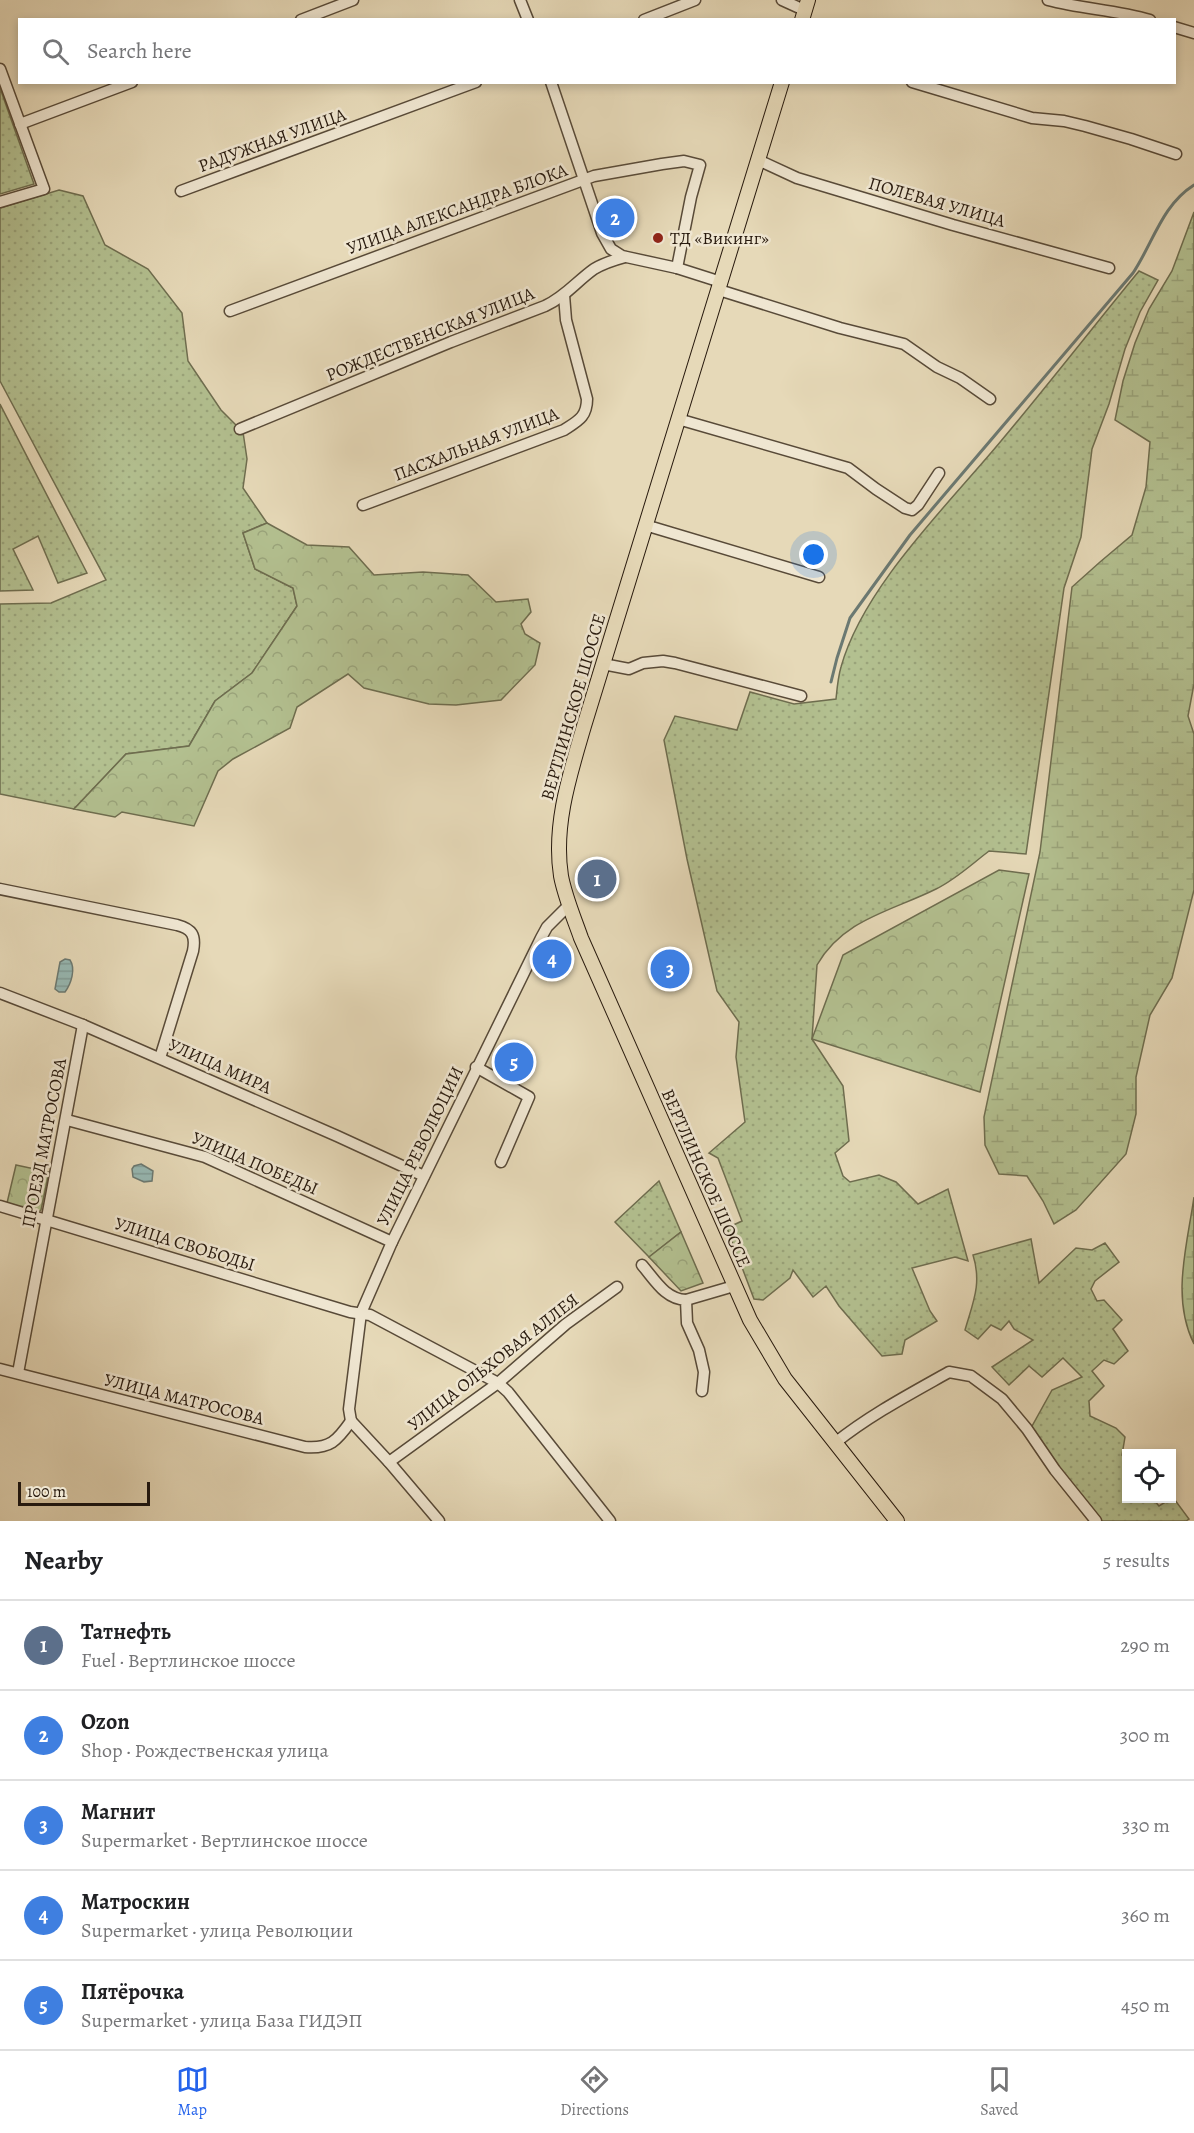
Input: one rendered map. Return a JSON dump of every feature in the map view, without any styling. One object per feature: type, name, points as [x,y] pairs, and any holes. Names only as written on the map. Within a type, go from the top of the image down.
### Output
[{"type":"main road","name":"ВЕРТЛИНСКОЕ ШОССЕ","points":[[781,84],[570,772],[561,819],[560,866],[569,904],[598,977],[750,1320],[774,1364],[897,1521]]},
{"type":"street","points":[[306,18],[353,0]]},
{"type":"street","points":[[520,0],[527,18]]},
{"type":"street","points":[[649,18],[695,0]]},
{"type":"street","points":[[782,0],[805,10]]},
{"type":"street","points":[[1048,0],[1077,8],[1107,10],[1141,18]]},
{"type":"street","points":[[1176,28],[1194,33]]},
{"type":"street","points":[[0,69],[44,189],[0,202]]},
{"type":"street","points":[[20,124],[127,84]]},
{"type":"street","name":"РАДУЖНАЯ УЛИЦА","points":[[181,191],[471,84]]},
{"type":"street","points":[[552,84],[606,241],[616,253],[677,268],[720,286],[840,328],[904,344],[990,399]]},
{"type":"street","points":[[919,84],[1032,118],[1064,121],[1131,138],[1176,154]]},
{"type":"street","name":"ПОЛЕВАЯ УЛИЦА","points":[[758,160],[808,181],[953,225],[1109,268]]},
{"type":"street","name":"УЛИЦА АЛЕКСАНДРА БЛОКА","points":[[230,310],[585,180],[684,161],[700,165],[691,196],[677,268]]},
{"type":"street","name":"РОЖДЕСТВЕНСКАЯ УЛИЦА","points":[[240,429],[545,306],[564,295],[593,270],[625,257]]},
{"type":"street","name":"ПАСХАЛЬНАЯ УЛИЦА","points":[[363,506],[564,430],[581,419],[587,408],[587,399],[566,320],[564,295]]},
{"type":"street","points":[[678,419],[848,468],[876,489],[912,510],[918,505],[939,473]]},
{"type":"street","points":[[645,525],[819,577]]},
{"type":"street","points":[[603,664],[629,669],[644,663],[663,661],[801,696]]},
{"type":"street","points":[[0,889],[166,923],[189,930],[194,937],[193,951],[160,1058]]},
{"type":"street","name":"УЛИЦА РЕВОЛЮЦИИ","points":[[351,1421],[350,1409],[361,1313],[392,1242],[541,938],[554,919],[569,904]]},
{"type":"street","name":"УЛИЦА МИРА","points":[[0,993],[160,1058],[424,1176]]},
{"type":"street","name":"ПРОЕЗД МАТРОСОВА","points":[[18,1373],[83,1025]]},
{"type":"street","points":[[477,1067],[529,1097],[501,1162]]},
{"type":"street","name":"УЛИЦА ПОБЕДЫ","points":[[67,1120],[205,1157],[392,1242]]},
{"type":"street","name":"УЛИЦА СВОБОДЫ","points":[[0,1206],[350,1312],[361,1313],[387,1324],[498,1383],[508,1392],[610,1521]]},
{"type":"street","points":[[642,1265],[667,1294],[675,1299],[686,1300],[734,1286]]},
{"type":"street","name":"УЛИЦА ОЛЬХОВАЯ АЛЛЕЯ","points":[[389,1462],[498,1383],[566,1324],[617,1287]]},
{"type":"street","points":[[686,1300],[687,1323],[699,1350],[704,1371],[702,1391]]},
{"type":"street","name":"УЛИЦА МАТРОСОВА","points":[[0,1369],[305,1447],[328,1446],[341,1435],[351,1421]]},
{"type":"street","points":[[836,1443],[888,1408],[949,1372],[971,1376],[1002,1399],[1096,1521]]},
{"type":"street","points":[[351,1421],[439,1521]]},
{"type":"green space","points":[[0,88],[34,184],[0,194]]},
{"type":"green space","points":[[59,190],[83,196],[105,245],[148,269],[182,313],[188,361],[221,410],[243,432],[247,459],[243,488],[267,523],[243,533],[255,569],[293,588],[297,606],[252,673],[215,701],[189,746],[126,754],[74,809],[0,794],[0,604],[51,603],[106,580],[0,381],[0,208]]},
{"type":"green space","points":[[1194,212],[1194,684],[1188,716],[1194,734],[1194,890],[1172,978],[1150,1015],[1136,1077],[1136,1114],[1126,1154],[1076,1210],[1054,1224],[1027,1176],[999,1174],[985,1145],[984,1117],[1040,852],[1072,587],[1132,535],[1146,487],[1150,442],[1115,420],[1123,381],[1135,343],[1149,309],[1172,271]]},
{"type":"green space","points":[[1139,271],[1158,280],[1140,312],[1125,349],[1109,404],[1092,449],[1081,537],[1064,588],[1026,854],[989,851],[943,885],[854,927],[828,949],[817,965],[812,1039],[843,1086],[849,1141],[835,1153],[843,1176],[850,1182],[879,1175],[896,1182],[918,1204],[948,1189],[968,1261],[955,1257],[912,1268],[930,1311],[937,1321],[905,1340],[902,1354],[882,1356],[839,1306],[826,1286],[813,1297],[793,1270],[790,1278],[763,1300],[754,1299],[727,1228],[742,1221],[718,1158],[709,1153],[745,1122],[736,1057],[739,1022],[717,991],[687,859],[664,740],[675,716],[737,730],[750,692],[794,704],[836,699],[840,671],[852,637],[887,577],[909,548],[1019,420]]},
{"type":"green space","points":[[0,404],[87,573],[58,583],[38,536],[13,549],[33,590],[0,591]]},
{"type":"green space","points":[[267,523],[307,545],[349,547],[374,575],[423,572],[468,575],[496,602],[528,599],[531,612],[521,624],[525,634],[540,643],[535,665],[501,700],[456,705],[429,704],[364,688],[348,674],[297,707],[290,728],[233,759],[218,771],[194,826],[122,812],[115,817],[74,809],[126,754],[189,746],[215,701],[252,673],[297,606],[293,588],[255,569],[243,533]]},
{"type":"green space","points":[[999,870],[1029,874],[980,1092],[812,1039],[843,955]]},
{"type":"green space","points":[[16,1165],[49,1172],[41,1210],[38,1212],[7,1203]]},
{"type":"green space","points":[[659,1181],[681,1232],[649,1257],[615,1222]]},
{"type":"green space","points":[[1194,1197],[1194,1344],[1183,1309],[1182,1290]]},
{"type":"green space","points":[[681,1232],[703,1283],[681,1291],[649,1257]]},
{"type":"green space","points":[[1031,1239],[1039,1283],[1076,1248],[1092,1250],[1105,1243],[1119,1262],[1095,1281],[1091,1289],[1097,1301],[1104,1300],[1122,1320],[1113,1329],[1128,1351],[1114,1364],[1104,1360],[1092,1371],[1104,1386],[1089,1401],[1090,1416],[1116,1428],[1125,1437],[1122,1449],[1122,1503],[1156,1503],[1159,1506],[1176,1501],[1189,1519],[1186,1521],[1102,1521],[1057,1466],[1031,1428],[1052,1390],[1082,1377],[1063,1358],[1042,1377],[1029,1366],[1009,1385],[992,1367],[1033,1340],[1014,1329],[1009,1321],[1001,1330],[991,1325],[978,1339],[965,1330],[977,1284],[973,1255]]},
{"type":"water","points":[[65,959],[70,960],[72,964],[72,976],[65,992],[59,992],[55,989],[60,962]]},
{"type":"water","points":[[141,1164],[153,1171],[152,1181],[144,1182],[133,1177],[132,1169]]},
{"type":"waterway","points":[[831,682],[850,618],[910,535],[1133,273],[1166,214],[1183,193],[1194,185]]},
{"type":"place","name":"Ozon","points":[[615,218]]},
{"type":"place","name":"ТД «Викинг»","points":[[658,238]]},
{"type":"place","name":"Татнефть","points":[[597,879]]},
{"type":"place","name":"Матроскин","points":[[552,959]]},
{"type":"place","name":"Магнит","points":[[670,969]]},
{"type":"place","name":"Пятёрочка","points":[[514,1062]]}]
